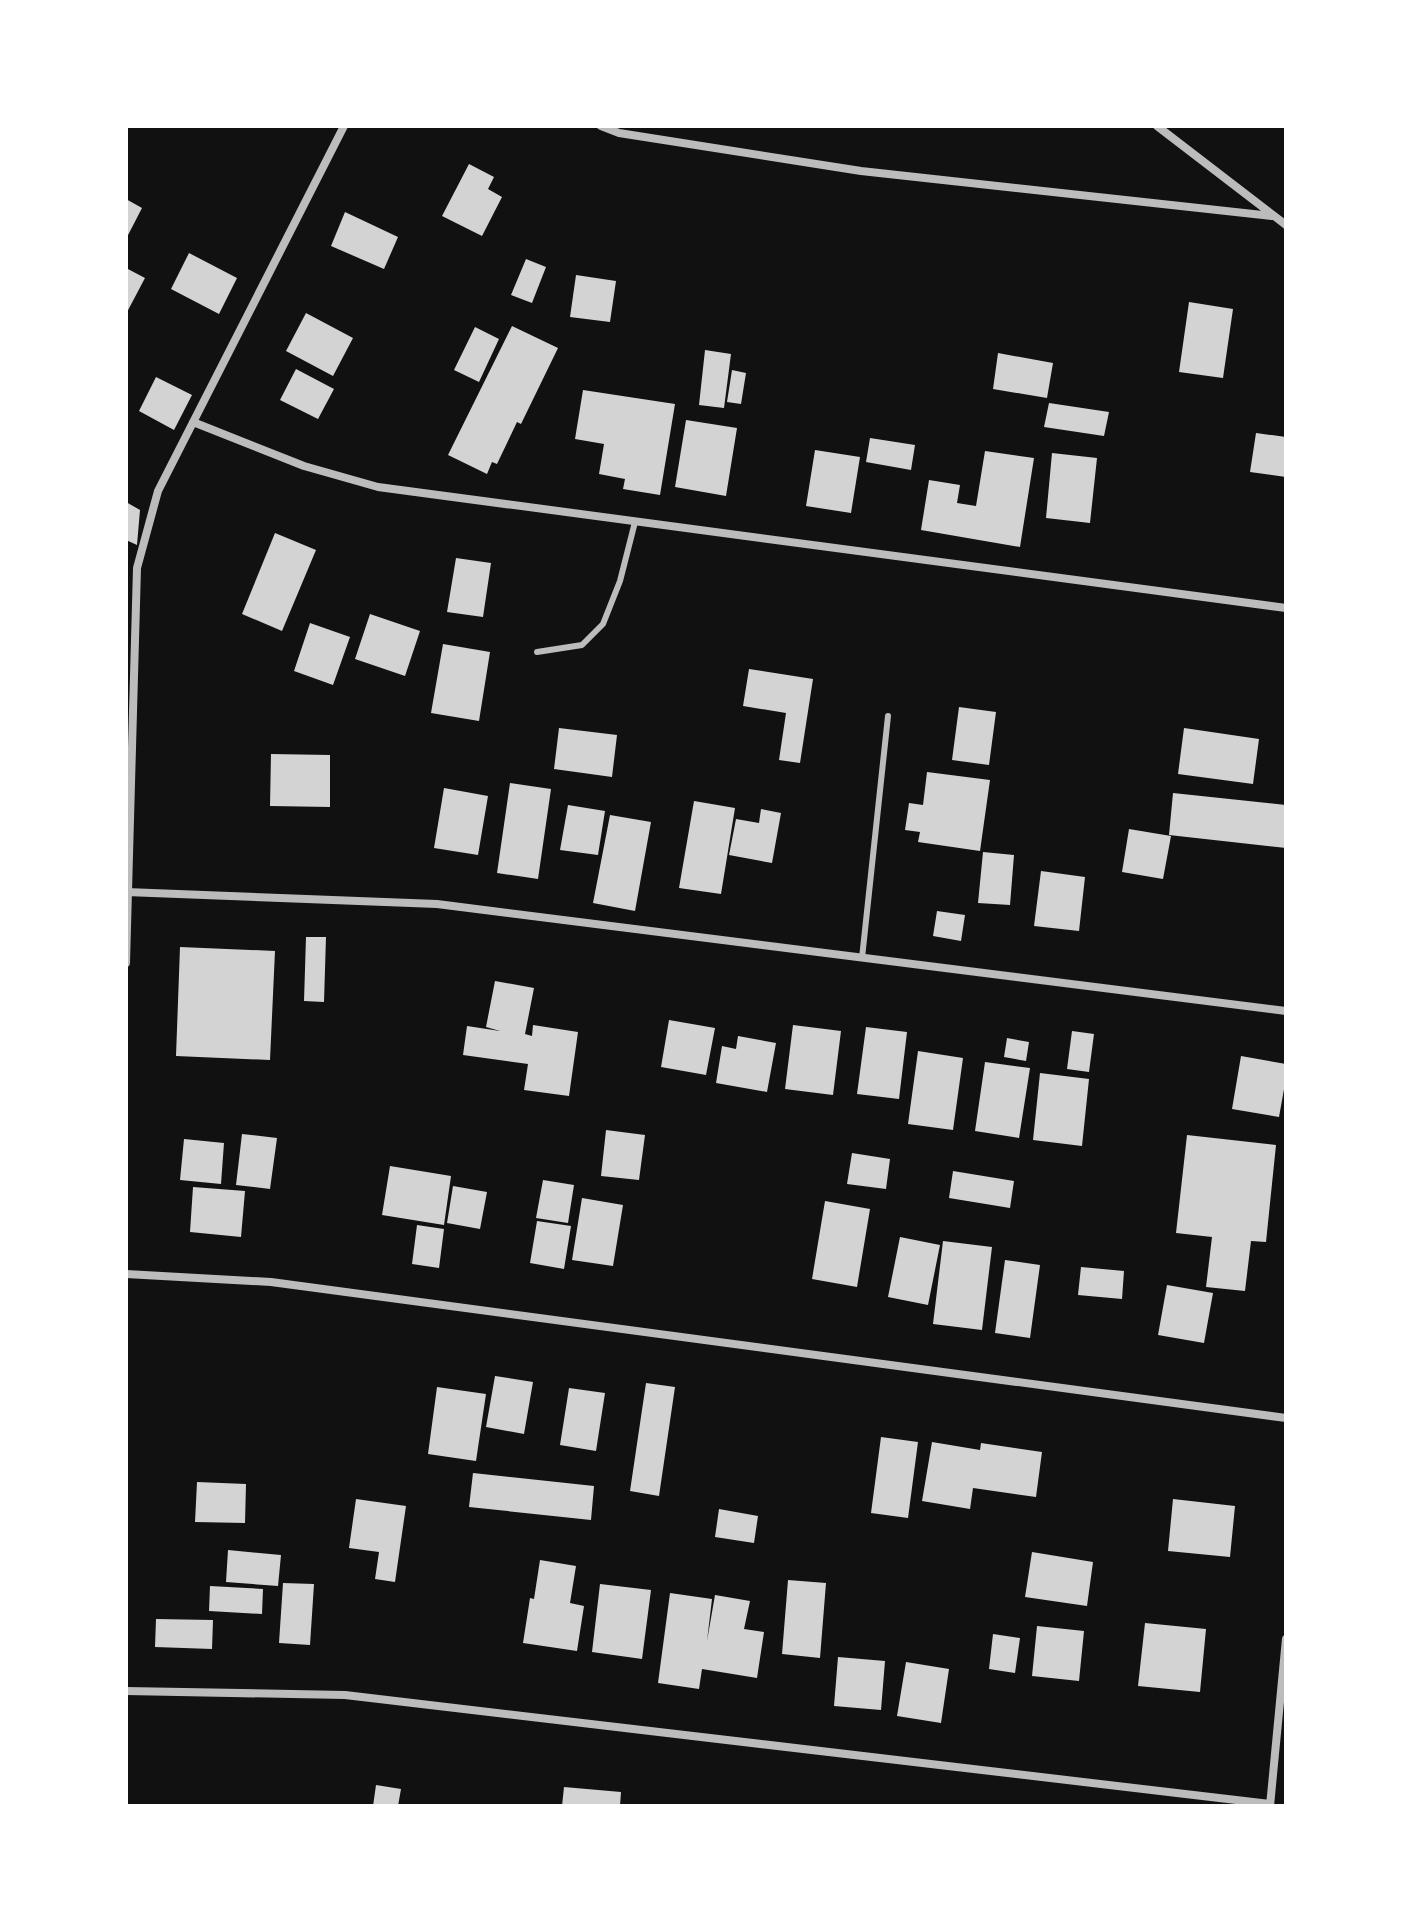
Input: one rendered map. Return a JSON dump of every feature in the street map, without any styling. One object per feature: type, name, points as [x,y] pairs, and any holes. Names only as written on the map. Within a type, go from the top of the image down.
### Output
[{"type":"street","points":[[126,963],[137,568],[158,491],[344,126]]},
{"type":"street","points":[[601,126],[619,133],[861,171],[1272,216]]},
{"type":"street","points":[[1157,126],[1286,225]]},
{"type":"street","points":[[193,422],[304,466],[378,487],[1286,608]]},
{"type":"street","points":[[127,892],[437,904],[1286,1011]]},
{"type":"street","points":[[126,1274],[271,1282],[1286,1418]]},
{"type":"street","points":[[126,1691],[345,1695],[1270,1805],[1286,1639]]},
{"type":"lane","points":[[537,652],[582,645],[603,624],[620,581],[635,522]]},
{"type":"lane","points":[[862,958],[888,716]]},
{"type":"building","points":[[469,164],[494,177],[488,189],[502,197],[482,236],[442,216]]},
{"type":"building","points":[[126,199],[142,208],[126,239]]},
{"type":"building","points":[[345,212],[398,237],[384,269],[331,246]]},
{"type":"building","points":[[189,253],[237,278],[219,314],[171,289]]},
{"type":"building","points":[[526,259],[546,267],[532,303],[511,295]]},
{"type":"building","points":[[126,268],[145,278],[126,314]]},
{"type":"building","points":[[576,275],[616,281],[610,322],[570,317]]},
{"type":"building","points":[[1189,302],[1233,309],[1223,378],[1179,372]]},
{"type":"building","points":[[306,313],[353,338],[333,376],[286,351]]},
{"type":"building","points":[[512,326],[558,348],[521,424],[517,422],[497,464],[492,462],[487,474],[448,455]]},
{"type":"building","points":[[475,327],[499,339],[479,382],[454,370]]},
{"type":"building","points":[[705,350],[731,354],[724,408],[699,405]]},
{"type":"building","points":[[998,353],[1053,363],[1047,398],[993,389]]},
{"type":"building","points":[[296,369],[334,389],[318,419],[280,400]]},
{"type":"building","points":[[732,370],[746,373],[741,404],[727,402]]},
{"type":"building","points":[[156,377],[192,395],[174,430],[139,411]]},
{"type":"building","points":[[583,390],[675,404],[660,495],[623,489],[625,479],[599,474],[604,444],[575,439]]},
{"type":"building","points":[[1049,403],[1109,412],[1104,436],[1044,427]]},
{"type":"building","points":[[686,420],[737,428],[726,496],[675,487]]},
{"type":"building","points":[[1256,433],[1286,437],[1286,477],[1250,472]]},
{"type":"building","points":[[870,438],[915,445],[911,470],[866,462]]},
{"type":"building","points":[[815,450],[860,457],[851,513],[806,506]]},
{"type":"building","points":[[985,451],[1034,458],[1020,547],[921,530],[929,480],[960,485],[957,503],[976,506]]},
{"type":"building","points":[[1052,453],[1097,458],[1090,523],[1046,518]]},
{"type":"building","points":[[126,502],[140,510],[137,545],[126,540]]},
{"type":"building","points":[[275,533],[316,550],[282,631],[242,614]]},
{"type":"building","points":[[456,558],[491,563],[483,617],[447,612]]},
{"type":"building","points":[[370,614],[420,631],[405,676],[355,659]]},
{"type":"building","points":[[310,623],[350,637],[333,685],[294,671]]},
{"type":"building","points":[[443,644],[490,652],[479,721],[431,713]]},
{"type":"building","points":[[749,669],[813,679],[800,763],[779,760],[786,713],[743,706]]},
{"type":"building","points":[[959,707],[996,712],[989,765],[952,760]]},
{"type":"building","points":[[559,728],[617,735],[612,777],[554,769]]},
{"type":"building","points":[[1184,728],[1259,739],[1253,784],[1178,774]]},
{"type":"building","points":[[271,754],[330,755],[330,807],[270,806]]},
{"type":"building","points":[[927,772],[990,780],[980,851],[918,842],[920,832],[905,830],[909,803],[923,805]]},
{"type":"building","points":[[510,783],[551,789],[538,879],[497,873]]},
{"type":"building","points":[[444,788],[488,796],[478,855],[434,848]]},
{"type":"building","points":[[1173,793],[1286,805],[1286,848],[1169,835]]},
{"type":"building","points":[[694,801],[735,808],[721,894],[679,888]]},
{"type":"building","points":[[568,805],[605,811],[598,855],[560,850]]},
{"type":"building","points":[[761,809],[781,813],[772,863],[729,855],[736,819],[759,823]]},
{"type":"building","points":[[610,815],[651,822],[635,911],[593,903]]},
{"type":"building","points":[[1129,829],[1171,836],[1163,879],[1122,872]]},
{"type":"building","points":[[983,852],[1014,855],[1010,905],[978,903]]},
{"type":"building","points":[[1041,871],[1085,877],[1079,931],[1034,926]]},
{"type":"building","points":[[937,911],[965,915],[961,941],[933,936]]},
{"type":"building","points":[[306,937],[326,937],[324,1002],[304,1001]]},
{"type":"building","points":[[180,947],[275,951],[270,1060],[176,1056]]},
{"type":"building","points":[[495,981],[534,988],[525,1034],[532,1036],[533,1025],[578,1032],[569,1096],[524,1090],[528,1064],[463,1055],[467,1026],[500,1031],[486,1027]]},
{"type":"building","points":[[669,1020],[715,1028],[706,1075],[661,1067]]},
{"type":"building","points":[[793,1025],[841,1031],[833,1095],[785,1089]]},
{"type":"building","points":[[866,1027],[907,1032],[899,1099],[857,1094]]},
{"type":"building","points":[[1072,1031],[1094,1034],[1089,1072],[1067,1069]]},
{"type":"building","points":[[738,1036],[776,1043],[767,1092],[716,1083],[722,1046],[736,1049]]},
{"type":"building","points":[[1007,1038],[1029,1042],[1026,1061],[1004,1057]]},
{"type":"building","points":[[918,1051],[963,1058],[953,1130],[908,1124]]},
{"type":"building","points":[[1241,1056],[1286,1064],[1279,1117],[1232,1109]]},
{"type":"building","points":[[985,1062],[1030,1068],[1019,1138],[975,1131]]},
{"type":"building","points":[[1040,1073],[1089,1079],[1082,1146],[1033,1140]]},
{"type":"building","points":[[606,1130],[645,1135],[639,1180],[601,1176]]},
{"type":"building","points":[[242,1134],[277,1138],[270,1189],[236,1185]]},
{"type":"building","points":[[1187,1135],[1276,1145],[1266,1242],[1251,1241],[1245,1291],[1206,1287],[1212,1237],[1176,1233]]},
{"type":"building","points":[[184,1139],[224,1143],[221,1184],[180,1180]]},
{"type":"building","points":[[852,1153],[890,1159],[886,1189],[847,1184]]},
{"type":"building","points":[[390,1166],[451,1176],[444,1225],[382,1215]]},
{"type":"building","points":[[953,1171],[1014,1181],[1010,1208],[949,1198]]},
{"type":"building","points":[[543,1180],[574,1185],[568,1223],[536,1218]]},
{"type":"building","points":[[453,1186],[487,1192],[480,1229],[447,1223]]},
{"type":"building","points":[[193,1187],[245,1191],[241,1237],[190,1232]]},
{"type":"building","points":[[582,1198],[623,1205],[613,1266],[572,1260]]},
{"type":"building","points":[[825,1201],[870,1209],[857,1287],[812,1279]]},
{"type":"building","points":[[537,1221],[571,1226],[564,1269],[530,1263]]},
{"type":"building","points":[[417,1225],[444,1229],[439,1268],[412,1264]]},
{"type":"building","points":[[900,1237],[940,1245],[928,1305],[888,1297]]},
{"type":"building","points":[[943,1241],[992,1247],[982,1330],[933,1324]]},
{"type":"building","points":[[1005,1260],[1040,1265],[1030,1338],[995,1333]]},
{"type":"building","points":[[1081,1267],[1124,1271],[1122,1299],[1078,1295]]},
{"type":"building","points":[[1167,1285],[1213,1293],[1204,1343],[1158,1335]]},
{"type":"building","points":[[495,1376],[533,1382],[524,1434],[486,1427]]},
{"type":"building","points":[[646,1383],[675,1387],[659,1496],[630,1491]]},
{"type":"building","points":[[437,1387],[486,1394],[476,1461],[428,1454]]},
{"type":"building","points":[[569,1388],[605,1393],[596,1451],[560,1445]]},
{"type":"building","points":[[881,1437],[918,1442],[908,1518],[871,1513]]},
{"type":"building","points":[[932,1442],[980,1450],[981,1443],[1042,1452],[1036,1497],[973,1488],[970,1509],[922,1501]]},
{"type":"building","points":[[473,1473],[594,1486],[591,1520],[469,1507]]},
{"type":"building","points":[[197,1482],[246,1484],[245,1523],[195,1522]]},
{"type":"building","points":[[356,1499],[406,1506],[395,1582],[375,1579],[379,1552],[349,1548]]},
{"type":"building","points":[[1173,1499],[1235,1506],[1230,1557],[1168,1551]]},
{"type":"building","points":[[719,1509],[758,1516],[754,1543],[715,1537]]},
{"type":"building","points":[[228,1550],[281,1555],[278,1586],[226,1582]]},
{"type":"building","points":[[1032,1552],[1093,1562],[1087,1606],[1025,1597]]},
{"type":"building","points":[[540,1560],[576,1566],[570,1603],[584,1606],[577,1651],[523,1643]]},
{"type":"building","points":[[788,1580],[826,1583],[820,1658],[782,1654]]},
{"type":"building","points":[[283,1583],[314,1584],[310,1645],[279,1643]]},
{"type":"building","points":[[600,1584],[651,1590],[642,1659],[592,1652]]},
{"type":"building","points":[[210,1586],[263,1589],[262,1614],[209,1611]]},
{"type":"building","points":[[670,1593],[712,1599],[707,1641],[715,1595],[750,1601],[744,1629],[764,1632],[757,1678],[702,1669],[699,1689],[658,1683]]},
{"type":"building","points":[[156,1619],[213,1620],[212,1649],[155,1647]]},
{"type":"building","points":[[1145,1623],[1206,1629],[1200,1692],[1138,1686]]},
{"type":"building","points":[[1037,1626],[1084,1631],[1079,1681],[1032,1676]]},
{"type":"building","points":[[993,1634],[1020,1638],[1015,1673],[989,1669]]},
{"type":"building","points":[[838,1657],[885,1661],[881,1710],[834,1706]]},
{"type":"building","points":[[906,1662],[949,1669],[941,1723],[897,1716]]},
{"type":"building","points":[[376,1785],[401,1789],[398,1806],[373,1806]]},
{"type":"building","points":[[564,1787],[621,1792],[620,1806],[562,1806]]}]
